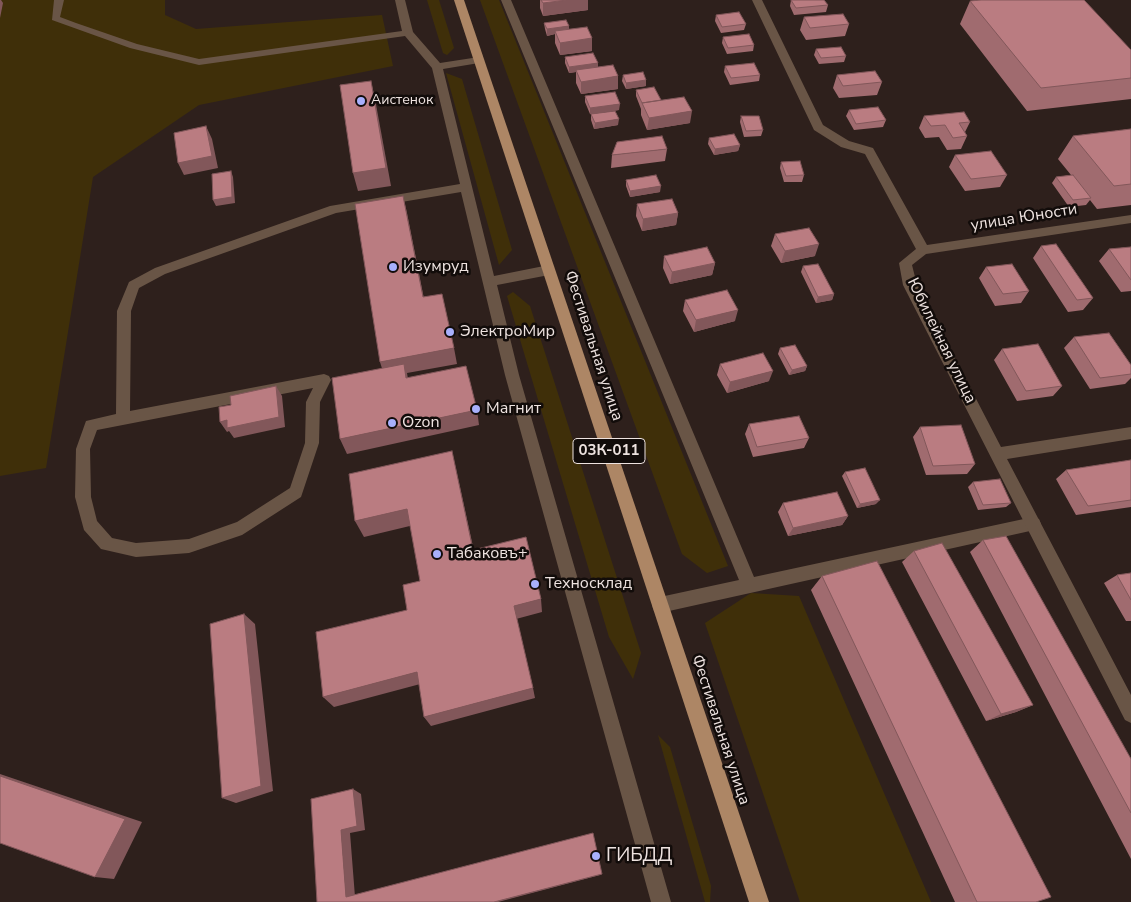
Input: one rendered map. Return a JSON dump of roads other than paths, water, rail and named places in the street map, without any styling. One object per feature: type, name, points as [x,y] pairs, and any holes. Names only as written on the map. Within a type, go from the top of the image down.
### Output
[{"type":"main road","name":"Фестивальная улица","points":[[459,0],[759,902]]},
{"type":"street","points":[[59,0],[56,18],[72,25],[172,57],[199,62],[408,33]]},
{"type":"street","points":[[400,0],[408,33],[436,67],[518,394],[661,902]]},
{"type":"street","points":[[506,0],[750,586]]},
{"type":"street","points":[[757,0],[818,128],[845,144],[869,151],[923,250]]},
{"type":"street","points":[[436,67],[479,60]]},
{"type":"street","points":[[123,417],[124,311],[134,285],[160,271],[334,209],[466,187]]},
{"type":"street","name":"улица Юности","points":[[923,250],[1131,219]]},
{"type":"street","name":"Юбилейная улица","points":[[923,250],[905,263],[910,285],[1131,714]]},
{"type":"street","points":[[489,282],[549,270]]},
{"type":"street","points":[[324,380],[314,402],[312,443],[296,492],[242,528],[189,546],[136,550],[107,544],[90,525],[82,497],[83,450],[91,425],[123,417],[324,380]]},
{"type":"street","points":[[997,454],[1131,433]]},
{"type":"street","points":[[660,605],[1033,524]]},
{"type":"place","name":"Аистенок","points":[[361,101]]},
{"type":"place","name":"Изумруд","points":[[393,267]]},
{"type":"place","name":"ЭлектроМир","points":[[450,332]]},
{"type":"place","name":"Магнит","points":[[476,409]]},
{"type":"place","name":"Ozon","points":[[392,423]]},
{"type":"place","name":"Табаковъ+","points":[[437,554]]},
{"type":"place","name":"Техносклад","points":[[535,584]]},
{"type":"place","name":"ГИБДД","points":[[596,856]]}]
